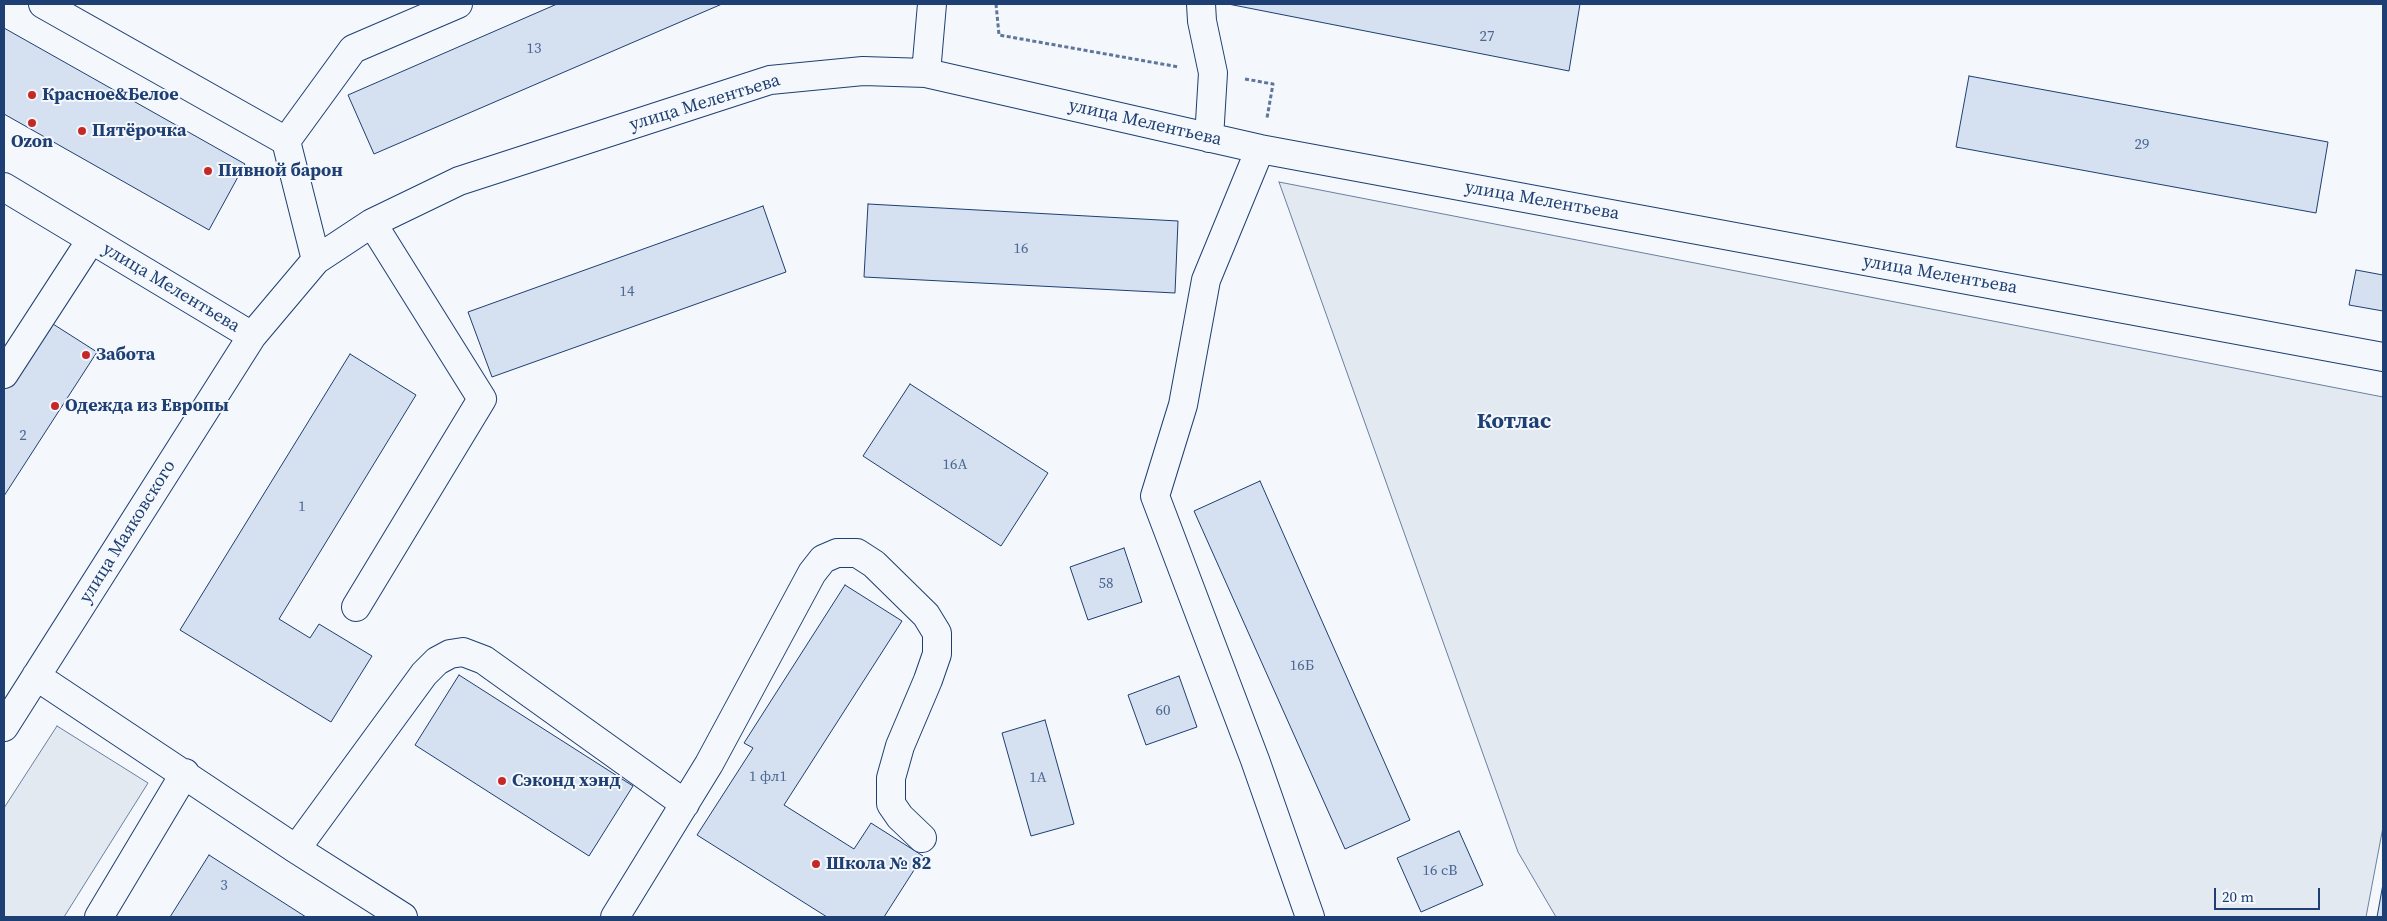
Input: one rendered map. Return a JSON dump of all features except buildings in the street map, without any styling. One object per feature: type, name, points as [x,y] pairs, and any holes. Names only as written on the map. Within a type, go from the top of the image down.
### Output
[{"type":"street","points":[[43,4],[286,141],[316,260]]},
{"type":"street","points":[[286,141],[353,48],[458,4]]},
{"type":"street","points":[[926,73],[932,4]]},
{"type":"street","points":[[1201,4],[1202,21],[1213,73],[1210,138]]},
{"type":"street","name":"улица Мелентьева","points":[[4,187],[252,336],[316,260],[372,223],[459,181],[770,80],[863,71],[926,73],[1260,149],[2383,357]]},
{"type":"street","points":[[1260,149],[1206,280],[1183,405],[1155,496],[1255,760],[1310,917]]},
{"type":"street","points":[[356,607],[482,399],[372,223]]},
{"type":"street","points":[[4,374],[91,240]]},
{"type":"street","name":"улица Маяковского","points":[[4,727],[252,336]]},
{"type":"street","points":[[615,917],[685,804],[812,573],[823,559],[837,552],[857,552],[874,564],[926,615],[937,633],[937,654],[900,746],[891,778],[891,804],[900,818],[922,838]]},
{"type":"street","points":[[296,849],[424,674],[450,654],[463,652],[484,660],[685,804]]},
{"type":"street","points":[[36,676],[185,773],[296,849],[403,917]]},
{"type":"street","points":[[99,917],[185,773]]},
{"type":"shaded area","points":[[1279,182],[2383,397],[2383,827],[2366,917],[1556,917],[1518,852]]},
{"type":"shaded area","points":[[57,726],[148,783],[64,917],[4,917],[4,808]]},
{"type":"place","name":"Красное&Белое","points":[[32,95]]},
{"type":"place","name":"Ozon","points":[[32,123]]},
{"type":"place","name":"Пятёрочка","points":[[82,131]]},
{"type":"place","name":"Пивной барон","points":[[208,171]]},
{"type":"place","name":"Забота","points":[[86,355]]},
{"type":"place","name":"Одежда из Европы","points":[[55,406]]},
{"type":"place","name":"Сэконд хэнд","points":[[502,781]]},
{"type":"place","name":"Школа № 82","points":[[816,864]]},
{"type":"district","name":"Котлас","points":[[1514,422]]}]
